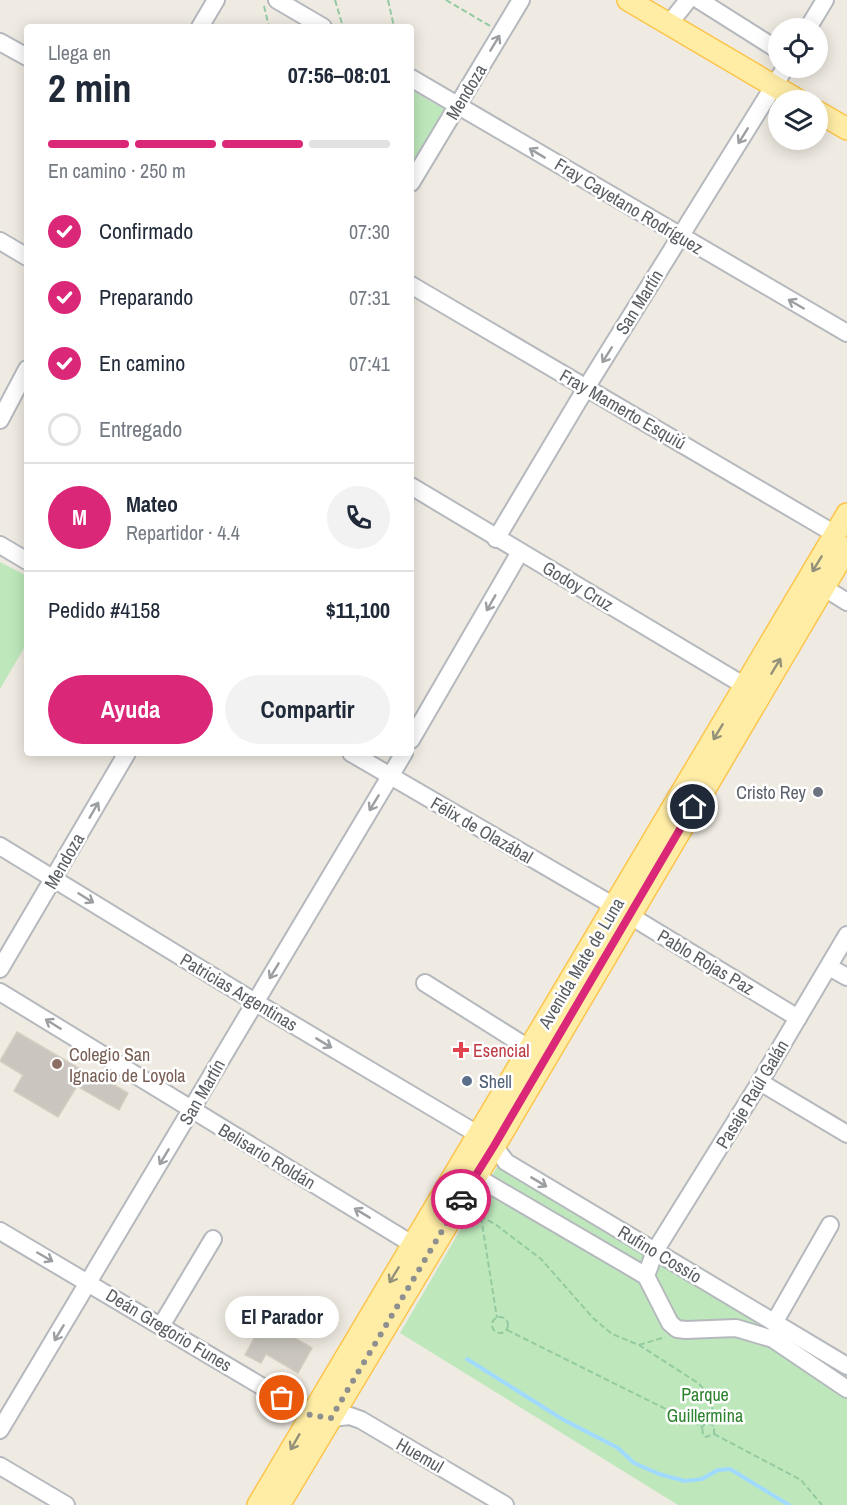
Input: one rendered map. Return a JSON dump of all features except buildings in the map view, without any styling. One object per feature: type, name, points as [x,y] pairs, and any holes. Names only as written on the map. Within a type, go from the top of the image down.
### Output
[{"type":"main road","points":[[628,0],[781,90]]},
{"type":"main road","points":[[828,118],[847,129]]},
{"type":"main road","name":"Avenida Mate de Luna","points":[[279,1505],[321,1416],[412,1244],[486,1140],[622,911],[823,587],[841,541],[847,514]]},
{"type":"main road","name":"Avenida Mate de Luna","points":[[258,1505],[321,1416],[475,1176],[486,1140],[530,1049],[622,911],[745,686],[841,541]]},
{"type":"street","points":[[202,24],[216,0]]},
{"type":"street","points":[[277,0],[318,24]]},
{"type":"street","name":"Mendoza","points":[[414,178],[522,0]]},
{"type":"street","points":[[669,24],[688,0]]},
{"type":"street","points":[[699,0],[768,44]]},
{"type":"street","points":[[814,18],[825,0]]},
{"type":"street","points":[[0,42],[24,55]]},
{"type":"street","name":"San Martín","points":[[496,539],[586,388],[779,78]]},
{"type":"street","name":"Fray Cayetano Rodríguez","points":[[414,80],[847,333]]},
{"type":"street","points":[[0,241],[24,254]]},
{"type":"street","name":"Fray Mamerto Esquiú","points":[[414,287],[841,541]]},
{"type":"street","points":[[1,414],[24,374]]},
{"type":"street","name":"Godoy Cruz","points":[[414,488],[745,686]]},
{"type":"street","points":[[0,545],[24,559]]},
{"type":"street","points":[[414,735],[520,552]]},
{"type":"street","points":[[823,587],[847,602]]},
{"type":"street","name":"Mendoza","points":[[0,969],[125,756]]},
{"type":"street","name":"Félix de Olazábal","points":[[356,756],[622,911]]},
{"type":"street","name":"San Martín","points":[[0,1430],[90,1283],[402,756]]},
{"type":"street","name":"Patricias Argentinas","points":[[0,846],[486,1140]]},
{"type":"street","name":"Pablo Rojas Paz","points":[[622,911],[798,1018]]},
{"type":"street","name":"Pasaje Raúl Galán","points":[[646,1276],[654,1251],[760,1082],[847,935]]},
{"type":"street","points":[[829,967],[847,977]]},
{"type":"street","points":[[424,983],[530,1049]]},
{"type":"street","name":"Belisario Roldán","points":[[0,992],[412,1244]]},
{"type":"street","points":[[760,1082],[847,1134]]},
{"type":"street","name":"Rufino Cossío","points":[[486,1140],[506,1162],[847,1366]]},
{"type":"street","points":[[475,1176],[646,1276],[670,1323],[677,1329],[736,1328],[773,1339],[847,1389]]},
{"type":"street","points":[[774,1323],[830,1225]]},
{"type":"street","name":"Deán Gregorio Funes","points":[[0,1231],[161,1326],[321,1416]]},
{"type":"street","points":[[161,1326],[213,1239]]},
{"type":"street","name":"Huemul","points":[[321,1416],[350,1416],[361,1420],[504,1504]]},
{"type":"street","points":[[0,1466],[66,1505]]},
{"type":"path","points":[[262,0],[268,24]]},
{"type":"path","points":[[335,0],[342,24]]},
{"type":"path","points":[[388,0],[393,24]]},
{"type":"path","points":[[446,0],[502,33]]},
{"type":"path","points":[[457,1205],[495,1224],[542,1259],[593,1317],[612,1334],[639,1346],[698,1383],[712,1401],[714,1412],[711,1424],[714,1427],[714,1434]]},
{"type":"path","points":[[481,1217],[497,1318],[494,1321],[494,1330],[498,1333],[507,1330],[702,1427]]},
{"type":"path","points":[[497,1318],[502,1317],[507,1320],[509,1325],[507,1330]]},
{"type":"path","points":[[639,1346],[686,1330]]},
{"type":"path","points":[[702,1427],[705,1424],[711,1424]]},
{"type":"path","points":[[702,1427],[706,1437],[714,1434],[801,1480],[822,1505]]},
{"type":"green space","points":[[414,92],[444,109],[414,161]]},
{"type":"green space","points":[[0,562],[24,574],[24,648],[0,689]]},
{"type":"green space","name":"Parque Guillermina","points":[[497,1167],[847,1371],[847,1505],[678,1505],[400,1333]]},
{"type":"waterway","points":[[467,1359],[562,1419],[618,1448],[634,1463],[659,1474],[685,1481],[702,1479],[718,1470],[730,1469],[789,1505]]},
{"type":"way so far","points":[[282,1398],[310,1415],[331,1418],[461,1199]]},
{"type":"place","name":"Cristo Rey","points":[[818,792]]},
{"type":"place","name":"Esencial","points":[[461,1050]]},
{"type":"place","name":"Colegio San Ignacio de Loyola","points":[[57,1064]]},
{"type":"place","name":"Shell","points":[[467,1081]]},
{"type":"place","name":"El Parador","points":[[282,1398]]},
{"type":"route","points":[[461,1199],[693,807]]}]
